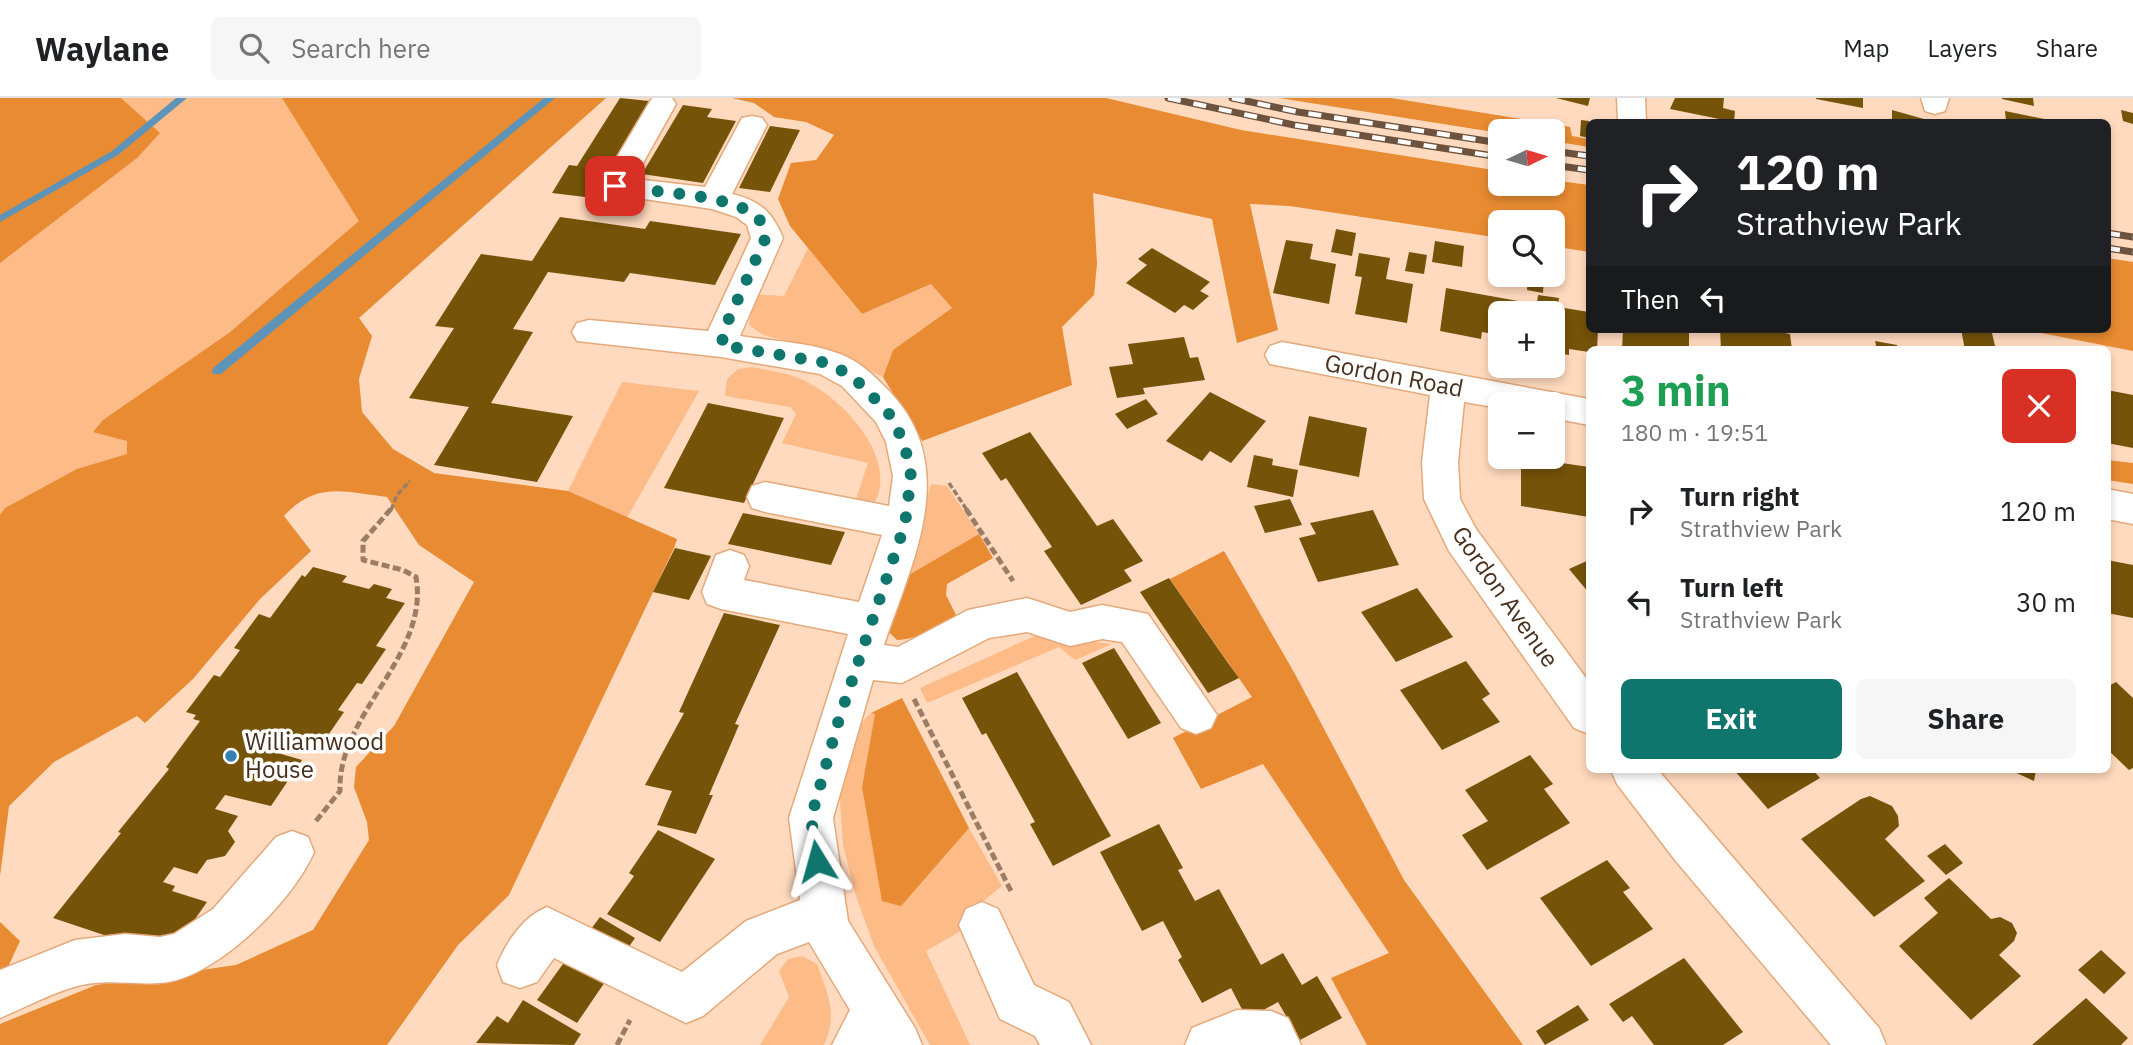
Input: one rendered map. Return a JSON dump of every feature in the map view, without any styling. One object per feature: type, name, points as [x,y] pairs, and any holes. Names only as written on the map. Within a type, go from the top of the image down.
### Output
[{"type":"street","points":[[1631,98],[1632,119]]},
{"type":"street","points":[[662,104],[615,186],[714,199],[746,209],[759,218],[766,237],[727,323],[721,345]]},
{"type":"street","points":[[714,199],[752,125]]},
{"type":"street","points":[[589,332],[721,345],[828,363],[853,377],[888,412],[904,442],[911,476],[905,524],[861,661],[839,719],[811,818],[826,928],[877,1033]]},
{"type":"street","name":"Gordon Road","points":[[1282,355],[1488,394]]},
{"type":"street","name":"Gordon Avenue","points":[[1448,387],[1440,462],[1442,499],[1462,540],[1586,711]]},
{"type":"street","name":"Gordon Road","points":[[1565,408],[1586,411]]},
{"type":"street","points":[[765,497],[905,524]]},
{"type":"street","points":[[2111,505],[2133,509]]},
{"type":"street","points":[[730,566],[721,592],[874,622]]},
{"type":"street","points":[[861,661],[902,665],[982,622],[1027,615],[1070,629],[1102,622],[1134,626],[1196,715]]},
{"type":"street","points":[[1634,773],[1691,845],[1863,1045]]},
{"type":"street","points":[[0,994],[75,962],[125,957],[160,960],[183,955],[229,925],[292,852]]},
{"type":"street","points":[[998,912],[1017,1002],[1052,1019],[1067,1045]]},
{"type":"street","points":[[520,965],[547,930],[686,999],[762,937],[824,914]]},
{"type":"street","points":[[1209,1045],[1237,1034],[1271,1035],[1277,1045]]},
{"type":"path","points":[[911,476],[949,482],[1008,570],[1027,615]]},
{"type":"path","points":[[292,852],[340,791],[339,768],[370,704],[388,677],[415,616],[419,594],[416,577],[403,570],[363,560],[363,541],[390,512],[397,495],[410,481]]},
{"type":"path","points":[[902,665],[998,912]]},
{"type":"shaded area","points":[[0,98],[576,98],[550,119],[0,690]]},
{"type":"shaded area","points":[[0,98],[121,98],[160,133],[137,158],[0,263]]},
{"type":"shaded area","points":[[282,98],[606,98],[359,318],[372,336],[359,379],[362,412],[393,449],[434,473],[568,491],[677,539],[509,895],[458,945],[387,1045],[0,1045],[0,1024],[96,985],[236,965],[313,930],[369,840],[367,822],[354,787],[356,767],[394,726],[474,582],[419,545],[387,497],[344,492],[319,493],[296,505],[284,516],[311,551],[260,599],[193,679],[145,723],[137,716],[54,762],[9,806],[0,876],[0,515],[5,508],[77,469],[127,454],[127,441],[93,432],[103,420],[229,333],[359,221]]},
{"type":"shaded area","points":[[732,98],[1106,98],[1241,130],[1488,169],[1488,196],[1565,196],[1565,182],[1586,185],[1586,252],[1565,248],[1565,210],[1488,210],[1488,236],[1290,206],[1250,204],[1278,330],[1237,343],[1212,219],[1093,193],[1097,264],[1094,295],[1062,327],[1072,385],[922,441],[883,377],[893,350],[952,308],[931,284],[862,314],[790,226],[778,199],[791,163],[816,160],[834,135],[806,122],[774,117],[754,103]]},
{"type":"shaded area","points":[[1279,98],[1391,98],[1521,119],[1488,119],[1488,131]]},
{"type":"shaded area","points":[[1565,126],[1570,127],[1572,136],[1586,138],[1586,147],[1565,143]]},
{"type":"shaded area","points":[[808,248],[862,314],[931,284],[952,308],[893,350],[883,377],[819,349],[763,335],[749,325],[752,294],[784,296]]},
{"type":"shaded area","points":[[2111,259],[2133,262],[2133,351],[2041,333],[2111,333]]},
{"type":"shaded area","points":[[752,367],[799,378],[820,390],[850,415],[863,431],[879,467],[880,485],[875,502],[865,504],[856,499],[868,463],[782,443],[796,414],[790,407],[725,396],[727,379],[738,369]]},
{"type":"shaded area","points":[[622,382],[699,391],[627,518],[568,491]]},
{"type":"shaded area","points":[[2111,460],[2133,463],[2133,484],[2111,481]]},
{"type":"shaded area","points":[[931,484],[947,486],[979,534],[907,576]]},
{"type":"shaded area","points":[[979,534],[993,558],[947,584],[946,595],[956,615],[928,632],[897,640],[888,631],[907,576]]},
{"type":"shaded area","points":[[1224,551],[1295,674],[1404,880],[1523,1045],[1367,1045],[1331,978],[1389,953],[1263,764],[1201,789],[1173,738],[1252,697],[1170,579]]},
{"type":"shaded area","points":[[1037,635],[1112,644],[1075,660],[1059,647],[927,703],[920,688]]},
{"type":"shaded area","points":[[902,698],[969,828],[901,906],[882,901],[862,787],[875,714],[871,713]]},
{"type":"shaded area","points":[[871,713],[875,714],[862,787],[947,851],[969,828],[1002,886],[973,909],[966,928],[926,951],[970,1045],[930,1045],[874,946],[855,893],[843,845],[839,786],[855,729]]},
{"type":"shaded area","points":[[0,922],[20,941],[8,967],[0,972]]},
{"type":"shaded area","points":[[802,956],[817,964],[828,995],[831,1014],[824,1045],[760,1045],[789,997],[779,971],[788,959]]},
{"type":"building","points":[[620,98],[649,101],[608,170],[601,169],[585,197],[552,193],[569,165],[577,166]]},
{"type":"building","points":[[1556,98],[1590,98],[1588,106]]},
{"type":"building","points":[[1675,98],[1724,98],[1723,108],[1735,111],[1734,119],[1719,119],[1670,109]]},
{"type":"building","points":[[1863,98],[1863,108],[1816,99]]},
{"type":"building","points":[[2033,98],[2034,106],[2002,99]]},
{"type":"building","points":[[683,105],[712,109],[707,117],[736,121],[703,183],[642,174]]},
{"type":"building","points":[[1892,110],[1924,119],[1892,119]]},
{"type":"building","points":[[2121,110],[2133,113],[2133,124],[2123,121]]},
{"type":"building","points":[[2005,111],[2044,119],[2006,119]]},
{"type":"building","points":[[1581,120],[1586,121],[1586,137],[1580,136]]},
{"type":"building","points":[[770,126],[800,130],[770,192],[739,188]]},
{"type":"building","points":[[560,217],[645,229],[650,221],[741,234],[715,285],[630,273],[624,282],[548,272],[513,329],[533,332],[491,403],[573,416],[537,482],[434,465],[469,407],[409,398],[454,328],[435,326],[481,254],[532,261]]},
{"type":"building","points":[[1336,229],[1356,233],[1352,256],[1331,252]]},
{"type":"building","points":[[1286,240],[1313,244],[1310,259],[1336,264],[1329,304],[1273,293]]},
{"type":"building","points":[[1435,241],[1464,246],[1462,267],[1432,262]]},
{"type":"building","points":[[1152,248],[1210,282],[1200,291],[1209,296],[1193,310],[1184,305],[1175,313],[1126,283],[1147,265],[1138,259]]},
{"type":"building","points":[[1409,252],[1427,255],[1424,274],[1405,271]]},
{"type":"building","points":[[1359,253],[1390,258],[1386,279],[1413,284],[1407,323],[1355,314],[1362,277],[1355,276]]},
{"type":"building","points":[[1527,287],[1543,287],[1543,293],[1527,290]]},
{"type":"building","points":[[1446,288],[1518,301],[1488,301],[1488,333],[1482,332],[1481,339],[1440,331]]},
{"type":"building","points":[[1538,295],[1559,298],[1559,301],[1537,301]]},
{"type":"building","points":[[1565,308],[1586,312],[1586,333],[1598,333],[1597,346],[1586,346],[1586,352],[1569,349],[1569,355],[1565,354]]},
{"type":"building","points":[[1623,333],[1689,333],[1689,346],[1622,346]]},
{"type":"building","points":[[1720,333],[1790,334],[1792,346],[1721,346]]},
{"type":"building","points":[[1962,333],[1992,333],[1995,346],[1964,346]]},
{"type":"building","points":[[1184,337],[1190,358],[1198,357],[1205,380],[1143,388],[1145,394],[1117,398],[1109,367],[1133,364],[1128,344]]},
{"type":"building","points":[[1875,341],[1897,346],[1876,346]]},
{"type":"building","points":[[2111,391],[2133,395],[2133,448],[2111,444]]},
{"type":"building","points":[[1210,392],[1266,421],[1231,463],[1210,451],[1202,461],[1166,441]]},
{"type":"building","points":[[1146,399],[1158,414],[1127,429],[1115,414]]},
{"type":"building","points":[[708,403],[784,418],[744,503],[664,488]]},
{"type":"building","points":[[1309,416],[1367,428],[1359,477],[1299,465]]},
{"type":"building","points":[[1030,432],[1097,526],[1113,519],[1143,561],[1124,570],[1132,581],[1081,605],[1044,551],[1052,547],[1006,478],[1001,481],[982,453]]},
{"type":"building","points":[[1254,455],[1273,459],[1272,465],[1298,470],[1293,497],[1247,487]]},
{"type":"building","points":[[1565,463],[1586,467],[1586,517],[1521,506],[1521,469],[1565,469]]},
{"type":"building","points":[[1290,499],[1302,525],[1265,533],[1254,506]]},
{"type":"building","points":[[1373,510],[1399,565],[1318,582],[1299,538],[1316,534],[1310,523]]},
{"type":"building","points":[[743,513],[845,532],[831,565],[728,544]]},
{"type":"building","points":[[675,548],[711,556],[689,600],[653,592]]},
{"type":"building","points":[[1586,561],[1586,589],[1569,569]]},
{"type":"building","points":[[2111,561],[2133,565],[2133,618],[2111,614]]},
{"type":"building","name":"Williamwood House","points":[[313,567],[347,576],[342,582],[369,589],[374,584],[392,589],[386,598],[405,603],[376,646],[386,649],[362,684],[357,683],[338,710],[344,712],[318,750],[307,746],[304,752],[277,744],[271,751],[302,760],[271,806],[225,795],[215,809],[238,816],[228,831],[235,842],[225,856],[207,860],[197,874],[174,867],[163,882],[175,886],[172,891],[207,902],[172,952],[134,945],[53,918],[169,769],[166,767],[200,721],[193,719],[196,715],[186,712],[214,675],[220,677],[240,650],[234,648],[259,614],[270,618],[302,575],[305,577]]},
{"type":"building","points":[[1169,578],[1239,678],[1208,693],[1140,592]]},
{"type":"building","points":[[1417,588],[1453,637],[1396,662],[1361,612]]},
{"type":"building","points":[[724,613],[780,625],[735,724],[739,725],[709,795],[713,795],[696,834],[657,825],[672,791],[645,785],[684,713],[679,712]]},
{"type":"building","points":[[1114,648],[1161,723],[1128,739],[1082,663]]},
{"type":"building","points":[[1466,661],[1490,694],[1482,699],[1500,722],[1442,750],[1400,690]]},
{"type":"building","points":[[1017,672],[1111,836],[1053,866],[1030,824],[1035,822],[986,733],[982,735],[962,698]]},
{"type":"building","points":[[2116,682],[2133,698],[2133,768],[2129,770],[2111,753],[2111,685]]},
{"type":"building","points":[[1530,755],[1553,784],[1544,789],[1570,823],[1487,870],[1462,835],[1488,821],[1465,790]]},
{"type":"building","points":[[1737,773],[1816,773],[1820,778],[1768,809]]},
{"type":"building","points":[[2017,773],[2035,773],[2034,781]]},
{"type":"building","points":[[1870,796],[1892,806],[1898,816],[1899,826],[1885,839],[1925,881],[1874,917],[1801,839],[1861,799]]},
{"type":"building","points":[[1159,824],[1183,868],[1178,870],[1195,901],[1219,889],[1261,965],[1283,953],[1302,985],[1317,976],[1342,1018],[1300,1040],[1278,1002],[1247,1019],[1231,988],[1202,1003],[1178,960],[1182,957],[1163,921],[1142,931],[1100,852]]},
{"type":"building","points":[[658,830],[715,859],[660,942],[607,914],[634,876],[629,873]]},
{"type":"building","points":[[1945,844],[1963,863],[1946,875],[1927,856]]},
{"type":"building","points":[[1607,860],[1630,888],[1623,892],[1653,929],[1591,966],[1540,898]]},
{"type":"building","points":[[1949,878],[1991,919],[2000,917],[2012,923],[2017,933],[2014,941],[1999,955],[2021,976],[1971,1020],[1899,946],[1938,913],[1924,898]]},
{"type":"building","points":[[600,917],[635,938],[621,958],[585,937]]},
{"type":"building","points":[[2101,950],[2126,973],[2104,994],[2078,970]]},
{"type":"building","points":[[568,957],[607,979],[577,1023],[537,1000]]},
{"type":"building","points":[[1684,958],[1743,1032],[1723,1045],[1654,1045],[1632,1016],[1623,1022],[1609,1004]]},
{"type":"building","points":[[2086,998],[2128,1038],[2121,1045],[2032,1045]]},
{"type":"building","points":[[523,1000],[581,1034],[574,1045],[476,1043],[497,1016],[508,1023]]},
{"type":"building","points":[[1578,1005],[1589,1020],[1545,1045],[1536,1031]]},
{"type":"waterway","points":[[0,219],[115,153],[182,98]]},
{"type":"waterway","points":[[217,371],[550,98]]},
{"type":"railway","points":[[1168,98],[1294,125],[1488,155]]},
{"type":"railway","points":[[1232,98],[1298,112],[1488,141]]},
{"type":"railway","points":[[1565,153],[1586,156]]},
{"type":"railway","points":[[1565,167],[1586,170]]},
{"type":"railway","points":[[2111,234],[2133,237]]},
{"type":"railway","points":[[2111,249],[2133,252]]},
{"type":"place","name":"Williamwood House","points":[[231,756]]},
{"type":"route","points":[[615,186],[714,199],[746,209],[759,218],[766,237],[727,323],[721,345],[828,363],[853,377],[888,412],[904,442],[911,476],[905,524],[861,661],[839,719],[811,818],[817,861]]}]
